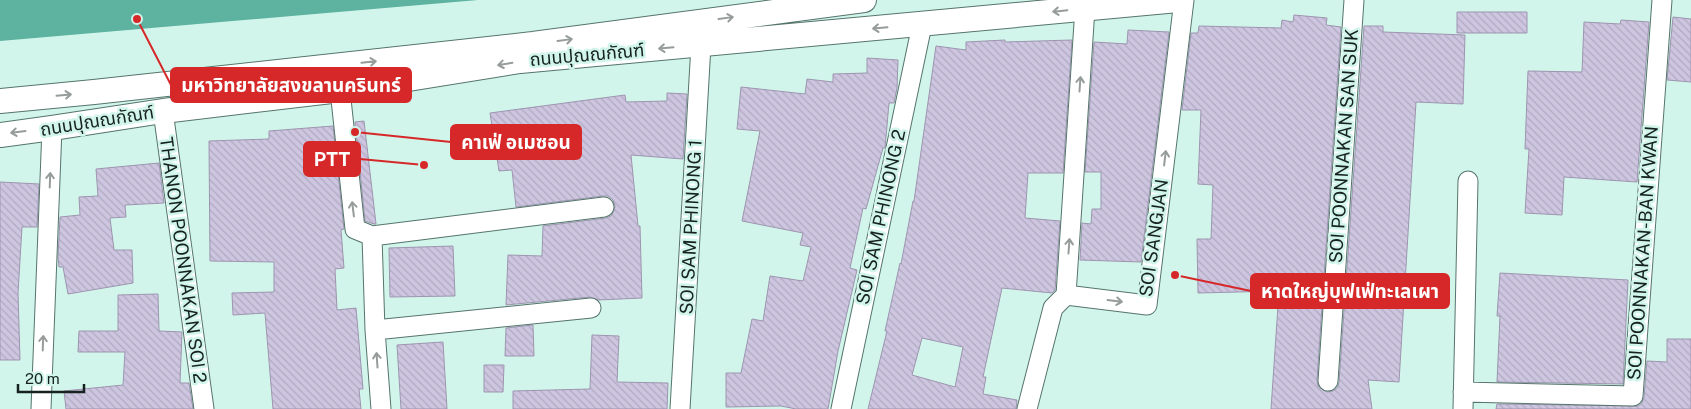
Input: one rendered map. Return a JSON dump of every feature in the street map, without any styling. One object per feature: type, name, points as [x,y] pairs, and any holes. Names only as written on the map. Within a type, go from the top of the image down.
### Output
[{"type":"street","name":"ถนนปุณณกัณฑ์","points":[[0,100],[160,85],[532,44],[864,0]]},
{"type":"street","name":"ถนนปุณณกัณฑ์","points":[[0,135],[162,110],[340,90],[520,62],[1178,0]]},
{"type":"street","name":"SOI SANGJAN","points":[[1066,295],[1147,305],[1184,0]]},
{"type":"street","name":"SOI POONNAKAN SAN SUK","points":[[1328,381],[1354,0]]},
{"type":"street","name":"SOI POONNAKAN-BAN KWAN","points":[[1463,400],[1633,396],[1662,0]]},
{"type":"street","points":[[1027,409],[1053,308],[1066,295],[1085,8]]},
{"type":"street","name":"SOI SAM PHINONG 2","points":[[841,409],[922,24]]},
{"type":"street","name":"SOI SAM PHINONG 1","points":[[680,409],[701,45]]},
{"type":"street","points":[[160,85],[162,110]]},
{"type":"street","points":[[340,90],[356,229],[372,236],[604,207]]},
{"type":"street","name":"THANON POONNAKAN SOI 2","points":[[162,110],[204,409]]},
{"type":"street","points":[[41,409],[52,128]]},
{"type":"street","points":[[1463,400],[1468,181]]},
{"type":"street","points":[[372,236],[375,330],[381,409]]},
{"type":"street","points":[[375,330],[591,308]]},
{"type":"shaded area","points":[[0,0],[478,0],[0,41]]},
{"type":"building","points":[[1457,12],[1527,12],[1527,33],[1457,33]]},
{"type":"building","points":[[1294,15],[1327,18],[1326,25],[1341,27],[1317,380],[1318,386],[1327,392],[1333,391],[1338,387],[1339,382],[1364,26],[1383,26],[1383,32],[1465,35],[1463,104],[1416,102],[1399,382],[1368,380],[1372,409],[1271,409],[1279,291],[1198,293],[1197,239],[1211,239],[1213,185],[1198,184],[1201,110],[1182,110],[1191,33],[1198,33],[1199,26],[1281,28],[1282,20],[1293,22]]},
{"type":"building","points":[[1673,17],[1691,19],[1691,82],[1667,80]]},
{"type":"building","points":[[1621,20],[1649,22],[1637,182],[1564,177],[1562,215],[1525,213],[1529,149],[1525,149],[1528,71],[1582,72],[1584,22],[1620,24]]},
{"type":"building","points":[[1128,30],[1169,32],[1141,262],[1080,260],[1082,223],[1091,224],[1092,209],[1101,209],[1101,172],[1085,172],[1094,42],[1127,44]]},
{"type":"building","points":[[1072,40],[1063,173],[1028,173],[1025,218],[1060,221],[1055,290],[1052,293],[1002,288],[983,377],[986,377],[983,394],[1017,400],[1016,409],[868,409],[887,331],[885,331],[914,201],[936,46],[966,50],[966,42]],"holes":[[[922,338],[963,347],[955,387],[912,375]]]},
{"type":"building","points":[[867,58],[898,60],[897,88],[894,103],[889,103],[885,148],[883,148],[866,209],[863,208],[850,268],[857,270],[838,351],[828,409],[796,409],[781,406],[726,407],[726,373],[741,373],[752,319],[763,321],[770,276],[803,281],[811,247],[800,245],[803,233],[742,221],[760,131],[737,129],[741,87],[805,94],[807,79],[833,82],[833,74],[867,73]]},
{"type":"building","points":[[667,93],[687,94],[683,159],[631,155],[638,226],[640,226],[642,298],[598,300],[590,297],[506,305],[508,255],[542,256],[543,226],[606,218],[611,216],[615,206],[613,200],[608,196],[603,196],[516,207],[512,170],[499,171],[490,113],[625,95],[626,102],[667,101]]},
{"type":"building","points":[[364,121],[376,224],[365,221],[355,122]]},
{"type":"building","points":[[333,126],[344,229],[341,230],[344,268],[335,269],[337,310],[356,308],[363,389],[359,389],[361,409],[273,409],[265,313],[233,315],[232,293],[274,292],[274,262],[210,261],[209,141],[269,139],[269,131]]},
{"type":"building","points":[[159,163],[164,203],[125,205],[126,217],[110,218],[114,250],[132,250],[133,283],[68,294],[63,267],[59,267],[60,217],[80,215],[79,197],[98,196],[96,169]]},
{"type":"building","points":[[0,182],[39,184],[37,227],[22,227],[18,293],[20,360],[0,360]]},
{"type":"building","points":[[453,246],[455,296],[390,297],[389,248]]},
{"type":"building","points":[[1500,273],[1628,280],[1623,384],[1497,382],[1500,316],[1497,316]]},
{"type":"building","points":[[158,294],[159,331],[182,332],[180,383],[189,383],[193,409],[66,409],[64,391],[123,385],[125,352],[78,352],[79,331],[118,331],[118,295]]},
{"type":"building","points":[[533,325],[534,356],[505,356],[506,328]]},
{"type":"building","points":[[592,335],[619,336],[617,382],[668,383],[667,409],[513,409],[513,391],[590,389]]},
{"type":"building","points":[[1667,339],[1691,339],[1691,409],[1496,409],[1497,404],[1638,406],[1642,403],[1644,397],[1647,361],[1667,362]]},
{"type":"building","points":[[443,342],[447,409],[401,409],[397,345]]},
{"type":"building","points":[[484,365],[504,365],[503,392],[484,392]]},
{"type":"place","name":"มหาวิทยาลัยสงขลานครินทร์","points":[[137,19]]},
{"type":"place","name":"คาเฟ่ อเมซอน","points":[[355,132]]},
{"type":"place","name":"PTT","points":[[424,165]]},
{"type":"place","name":"หาดใหญ่บุฟเฟ่ทะเลเผา","points":[[1175,275]]}]
